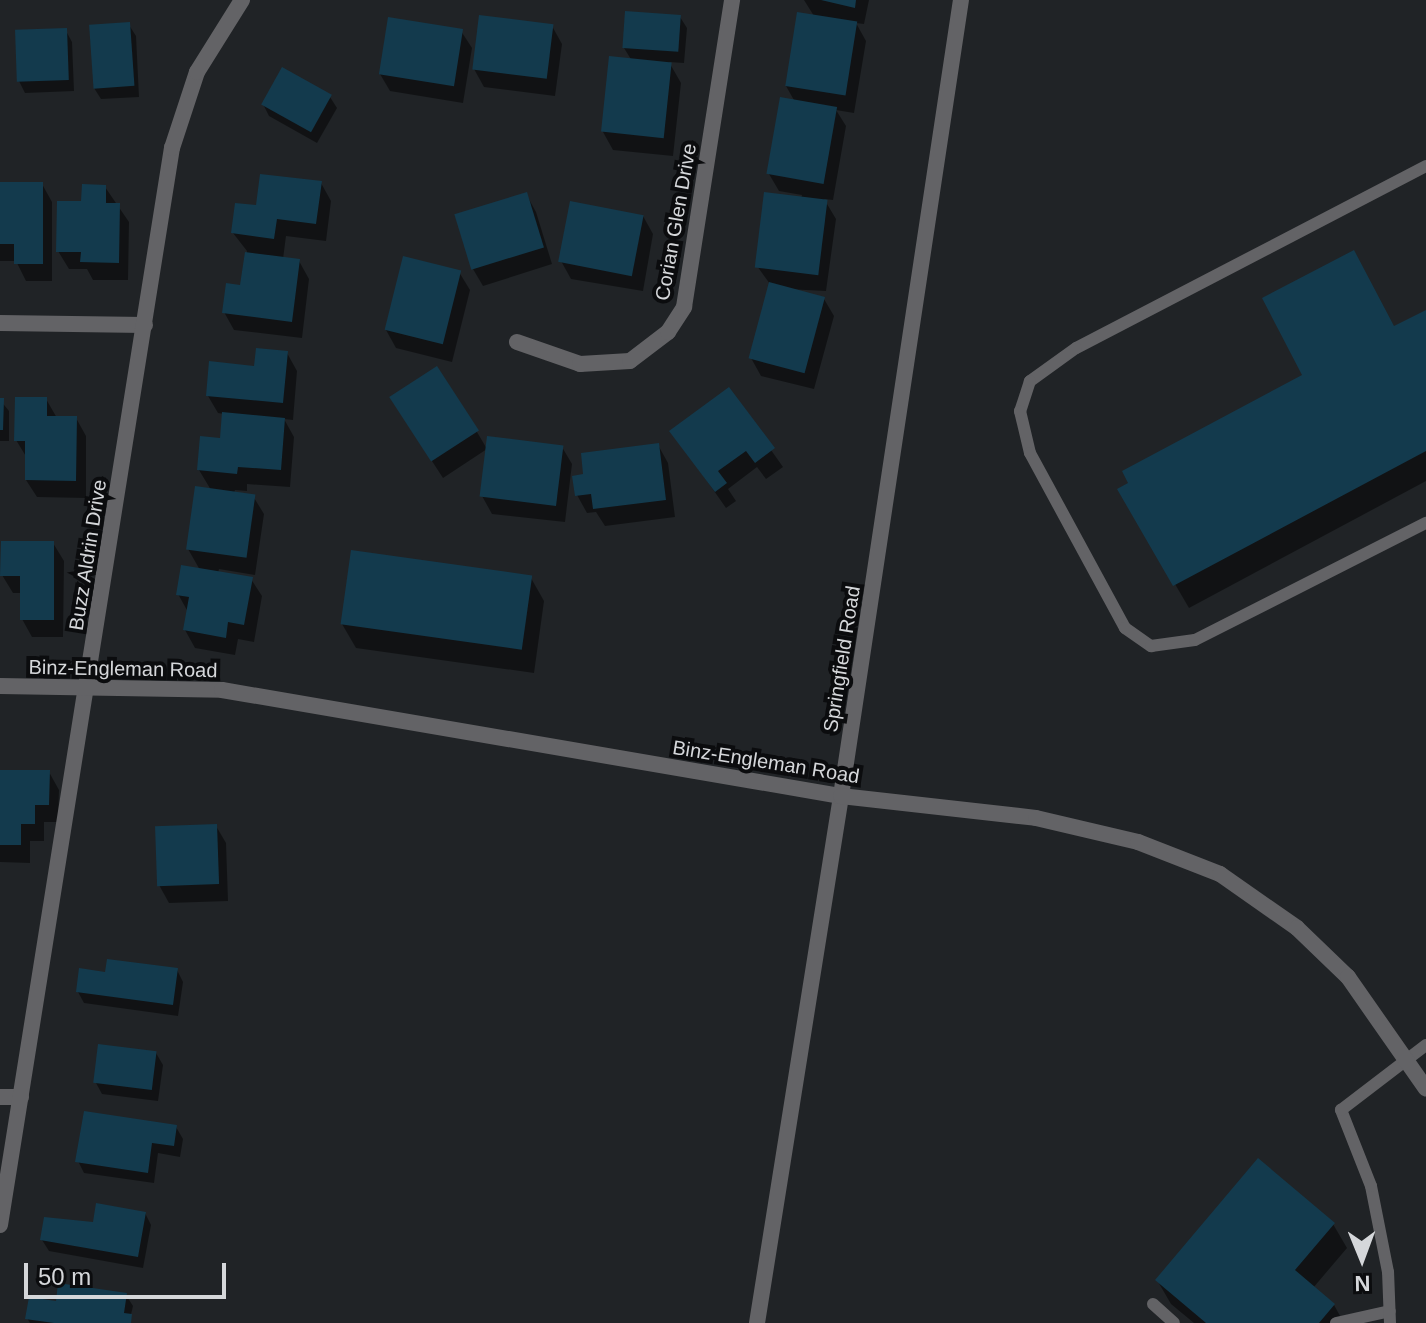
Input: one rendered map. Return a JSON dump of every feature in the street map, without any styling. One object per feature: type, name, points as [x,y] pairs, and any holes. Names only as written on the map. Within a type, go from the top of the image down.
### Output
[{"type":"street","name":"Buzz Aldrin Drive","points":[[0,1225],[172,148],[197,72],[242,0]]},
{"type":"street","name":"Corian Glen Drive","points":[[517,342],[580,364],[630,361],[668,332],[684,307],[732,0]]},
{"type":"street","name":"Springfield Road","points":[[757,1323],[841,796],[961,0]]},
{"type":"street","points":[[0,323],[145,325]]},
{"type":"street","name":"Binz-Engleman Road","points":[[0,686],[222,690],[841,796],[946,806],[1081,827],[1177,855],[1220,874],[1297,928],[1332,959],[1408,1058],[1426,1089]]},
{"type":"street","points":[[0,1097],[21,1097]]},
{"type":"lane","points":[[1426,166],[1076,348],[1030,381],[1020,411],[1030,453],[1125,628],[1151,646],[1195,640],[1426,523]]},
{"type":"lane","points":[[1336,1323],[1390,1317],[1388,1272],[1371,1186],[1341,1110],[1426,1045]]},
{"type":"lane","points":[[1153,1304],[1174,1323]]},
{"type":"building","points":[[821,0],[856,0],[855,8]]},
{"type":"building","points":[[625,11],[681,15],[678,52],[622,48]]},
{"type":"building","points":[[797,12],[857,22],[846,96],[785,86]]},
{"type":"building","points":[[479,15],[553,24],[547,79],[472,70]]},
{"type":"building","points":[[388,17],[463,29],[454,86],[379,74]]},
{"type":"building","points":[[130,22],[134,86],[94,89],[89,25]]},
{"type":"building","points":[[67,28],[69,80],[17,82],[15,30]]},
{"type":"building","points":[[609,56],[672,63],[664,138],[601,132]]},
{"type":"building","points":[[282,67],[332,95],[311,132],[261,105]]},
{"type":"building","points":[[780,97],[837,107],[824,184],[766,174]]},
{"type":"building","points":[[260,174],[322,181],[316,224],[277,219],[274,239],[231,233],[235,203],[256,205]]},
{"type":"building","points":[[0,182],[43,182],[43,264],[14,264],[14,244],[0,244]]},
{"type":"building","points":[[82,184],[106,185],[106,203],[120,203],[119,263],[80,262],[81,252],[56,252],[57,201],[81,201]]},
{"type":"building","points":[[527,192],[544,247],[471,270],[454,214]]},
{"type":"building","points":[[764,192],[828,200],[818,275],[755,267]]},
{"type":"building","points":[[570,201],[644,215],[632,276],[558,262]]},
{"type":"building","points":[[1354,250],[1394,326],[1426,310],[1426,451],[1173,586],[1117,489],[1128,483],[1122,471],[1302,375],[1262,298]]},
{"type":"building","points":[[245,252],[300,259],[292,322],[222,313],[226,283],[240,285]]},
{"type":"building","points":[[403,256],[461,271],[443,344],[385,330]]},
{"type":"building","points":[[769,282],[825,297],[805,373],[749,358]]},
{"type":"building","points":[[256,348],[288,351],[283,403],[206,396],[209,361],[254,366]]},
{"type":"building","points":[[437,366],[479,431],[431,462],[389,397]]},
{"type":"building","points":[[729,387],[775,448],[755,463],[746,451],[718,471],[727,483],[715,492],[669,431]]},
{"type":"building","points":[[15,397],[47,397],[47,416],[77,416],[76,481],[25,480],[25,441],[14,441]]},
{"type":"building","points":[[0,398],[4,398],[3,430],[0,430]]},
{"type":"building","points":[[222,412],[285,418],[281,470],[238,467],[237,474],[197,470],[200,436],[220,438]]},
{"type":"building","points":[[487,436],[563,445],[556,506],[480,497]]},
{"type":"building","points":[[659,443],[666,500],[593,509],[591,494],[575,496],[572,476],[583,474],[581,453]]},
{"type":"building","points":[[195,486],[255,494],[246,558],[186,549]]},
{"type":"building","points":[[1,541],[54,541],[54,620],[20,620],[20,576],[0,576]]},
{"type":"building","points":[[351,550],[532,575],[522,650],[341,624]]},
{"type":"building","points":[[181,565],[253,577],[244,625],[228,622],[226,638],[183,630],[189,597],[176,595]]},
{"type":"building","points":[[0,770],[50,770],[49,805],[35,805],[35,824],[21,824],[21,845],[0,845]]},
{"type":"building","points":[[217,824],[219,884],[157,886],[155,826]]},
{"type":"building","points":[[107,959],[178,968],[173,1005],[76,992],[79,968],[105,972]]},
{"type":"building","points":[[98,1044],[157,1051],[152,1090],[93,1083]]},
{"type":"building","points":[[84,1111],[177,1125],[174,1146],[152,1143],[148,1173],[75,1162]]},
{"type":"building","points":[[1258,1158],[1335,1223],[1295,1270],[1335,1304],[1319,1323],[1206,1323],[1155,1280]]},
{"type":"building","points":[[96,1203],[146,1212],[138,1257],[40,1240],[44,1217],[93,1222]]},
{"type":"building","points":[[58,1283],[127,1293],[124,1313],[132,1314],[131,1323],[54,1323],[25,1319],[29,1297],[56,1301]]}]
